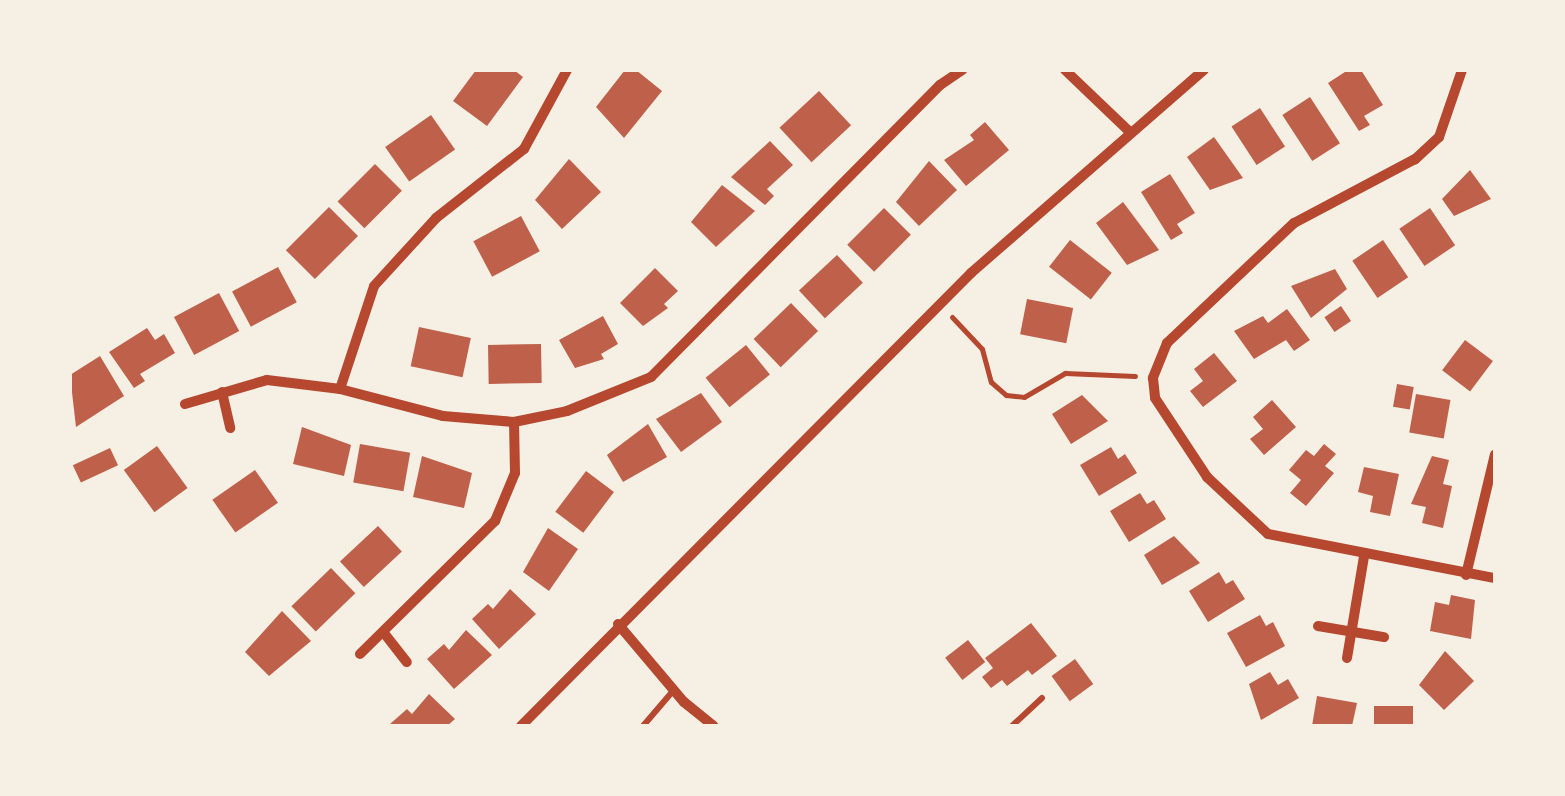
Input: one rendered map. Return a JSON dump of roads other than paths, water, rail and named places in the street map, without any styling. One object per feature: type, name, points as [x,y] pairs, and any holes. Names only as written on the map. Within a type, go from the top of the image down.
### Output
[{"type":"street","points":[[340,389],[374,286],[436,218],[524,149],[567,70]]},
{"type":"street","points":[[186,404],[267,380],[340,389],[443,416],[514,422],[567,411],[651,377],[940,85],[962,70]]},
{"type":"street","points":[[1065,70],[1131,133]]},
{"type":"street","points":[[520,726],[940,305],[1204,70]]},
{"type":"street","points":[[1462,70],[1439,137],[1415,159],[1294,224],[1167,342],[1153,378],[1155,398],[1207,477],[1268,534],[1364,556],[1495,578]]},
{"type":"street","points":[[222,392],[230,428]]},
{"type":"street","points":[[360,654],[496,521],[515,473],[514,422]]},
{"type":"street","points":[[1466,574],[1495,454]]},
{"type":"street","points":[[1347,658],[1364,556]]},
{"type":"street","points":[[618,624],[674,690],[714,726]]},
{"type":"street","points":[[1318,626],[1384,637]]},
{"type":"street","points":[[384,633],[407,662]]},
{"type":"lane","points":[[642,726],[674,690]]},
{"type":"lane","points":[[1012,726],[1042,698]]}]
